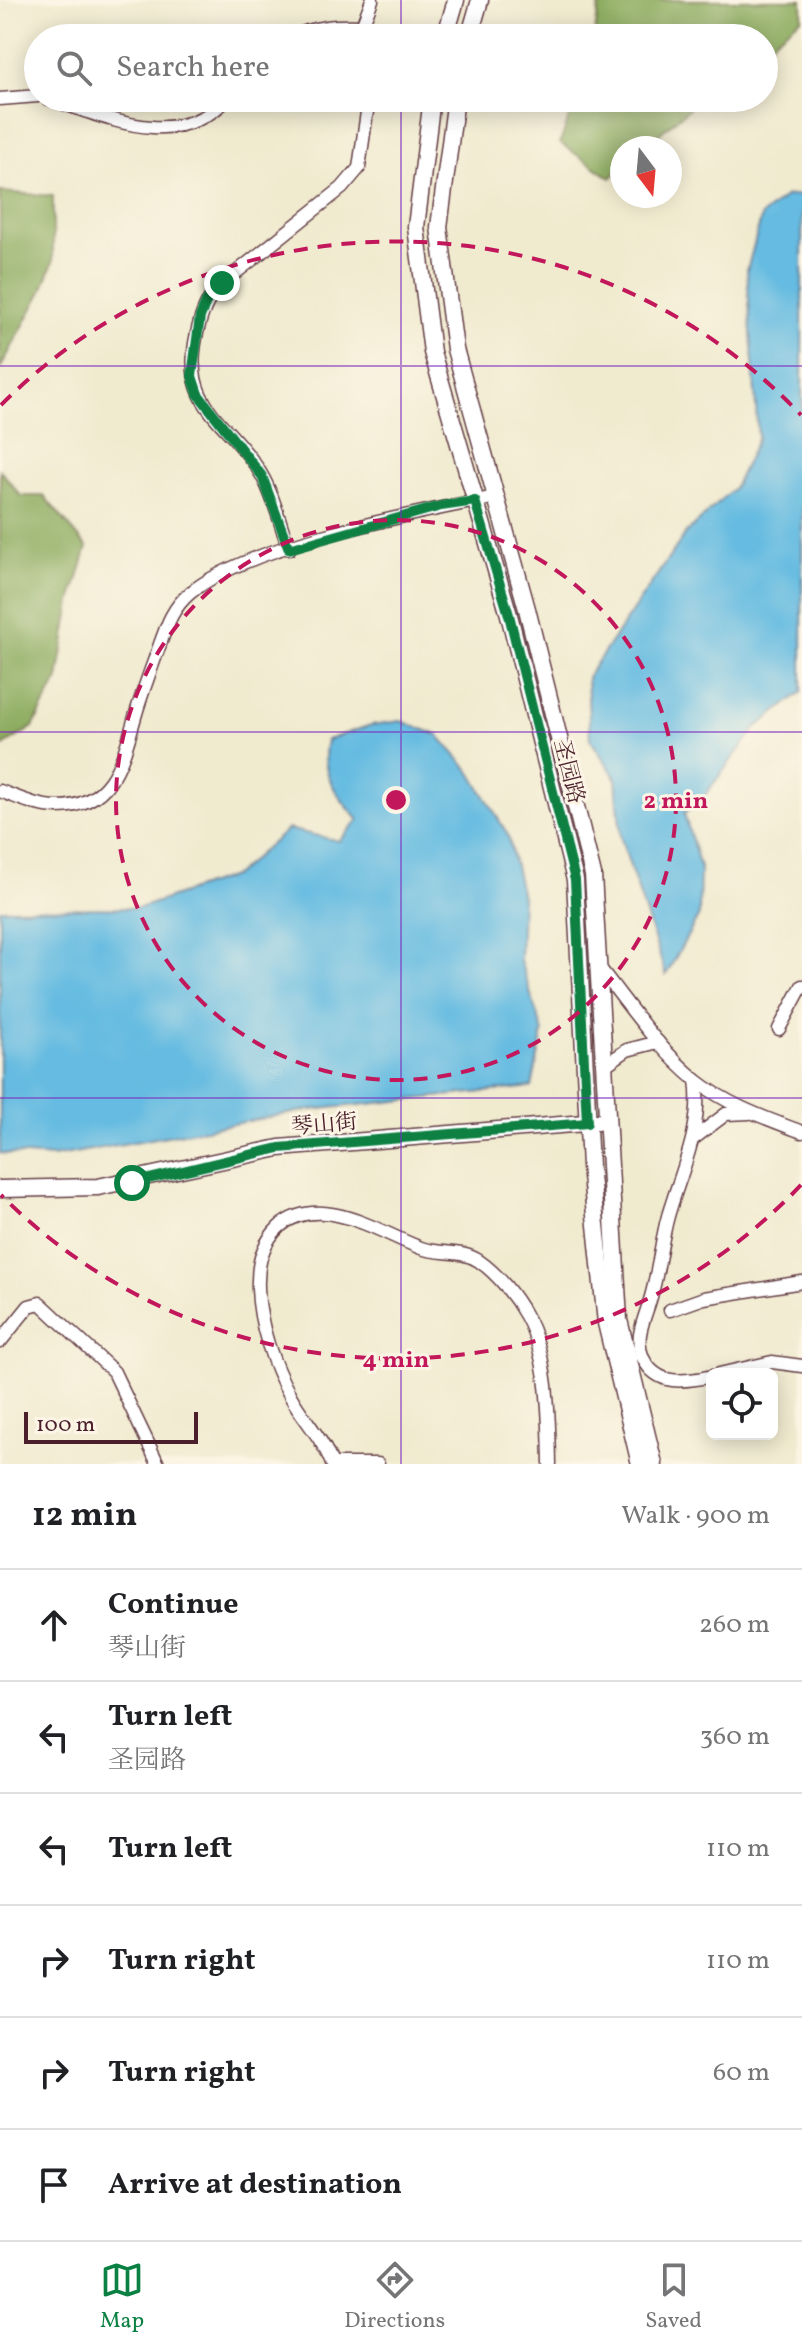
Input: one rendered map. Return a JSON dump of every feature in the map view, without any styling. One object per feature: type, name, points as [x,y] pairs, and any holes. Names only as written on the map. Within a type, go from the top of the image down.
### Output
[{"type":"street","points":[[364,24],[372,0]]},
{"type":"street","points":[[449,24],[456,0]]},
{"type":"street","points":[[473,24],[480,0]]},
{"type":"street","points":[[0,99],[24,97]]},
{"type":"street","points":[[88,112],[153,130],[198,119],[208,112]]},
{"type":"street","points":[[289,549],[262,476],[198,394],[192,376],[197,333],[207,300],[218,287],[342,188],[359,168],[367,112]]},
{"type":"street","name":"圣园路","points":[[430,112],[416,227],[432,352],[509,615],[575,880],[587,1123],[606,1323],[640,1464]]},
{"type":"street","name":"圣园路","points":[[454,112],[439,227],[455,349],[593,875],[619,1320],[654,1464]]},
{"type":"street","points":[[0,791],[57,807],[80,805],[93,798],[123,762],[137,709],[171,613],[191,592],[223,574],[289,549],[441,506],[496,497]]},
{"type":"street","points":[[598,966],[658,1042],[696,1080],[752,1113],[802,1132]]},
{"type":"street","points":[[779,1029],[801,990]]},
{"type":"street","points":[[604,1066],[627,1050],[658,1042]]},
{"type":"street","points":[[696,1080],[699,1099],[693,1139],[668,1218],[652,1295],[638,1337],[642,1356],[655,1375],[669,1381],[706,1377]]},
{"type":"street","points":[[693,1139],[726,1114],[752,1113]]},
{"type":"street","name":"琴山街","points":[[0,1189],[98,1187],[279,1148],[607,1121]]},
{"type":"street","points":[[378,1464],[334,1464],[276,1367],[260,1309],[258,1288],[263,1247],[273,1233],[297,1216],[313,1214],[347,1218],[423,1249],[467,1254],[498,1278],[520,1305],[535,1333],[545,1387],[550,1464]]},
{"type":"street","points":[[670,1310],[704,1298],[802,1282]]},
{"type":"street","points":[[0,1342],[29,1306],[40,1303],[114,1372],[158,1464]]},
{"type":"street","points":[[746,1368],[772,1362],[802,1366]]},
{"type":"green space","points":[[600,0],[802,0],[802,18],[778,37],[778,24],[596,24]]},
{"type":"green space","points":[[571,112],[685,112],[657,136],[610,136],[610,177],[560,143]]},
{"type":"green space","points":[[0,192],[53,196],[53,262],[42,291],[0,369]]},
{"type":"green space","points":[[0,470],[21,496],[44,496],[87,547],[71,602],[58,679],[33,727],[0,748]]},
{"type":"water","points":[[802,195],[802,692],[757,727],[704,796],[684,813],[700,867],[699,915],[666,975],[621,839],[616,778],[590,739],[587,677],[686,533],[734,488],[758,438],[747,270],[762,215],[786,196]]},
{"type":"water","points":[[401,721],[438,735],[470,771],[508,835],[522,897],[520,961],[543,1032],[532,1087],[309,1110],[52,1157],[0,1153],[0,909],[140,908],[235,875],[288,829],[339,841],[359,820],[328,774],[327,740],[371,725]]},
{"type":"route","points":[[132,1183],[279,1148],[587,1123],[575,880],[509,615],[475,501],[441,506],[289,549],[262,476],[198,394],[192,376],[200,317],[207,300],[222,283]]}]
